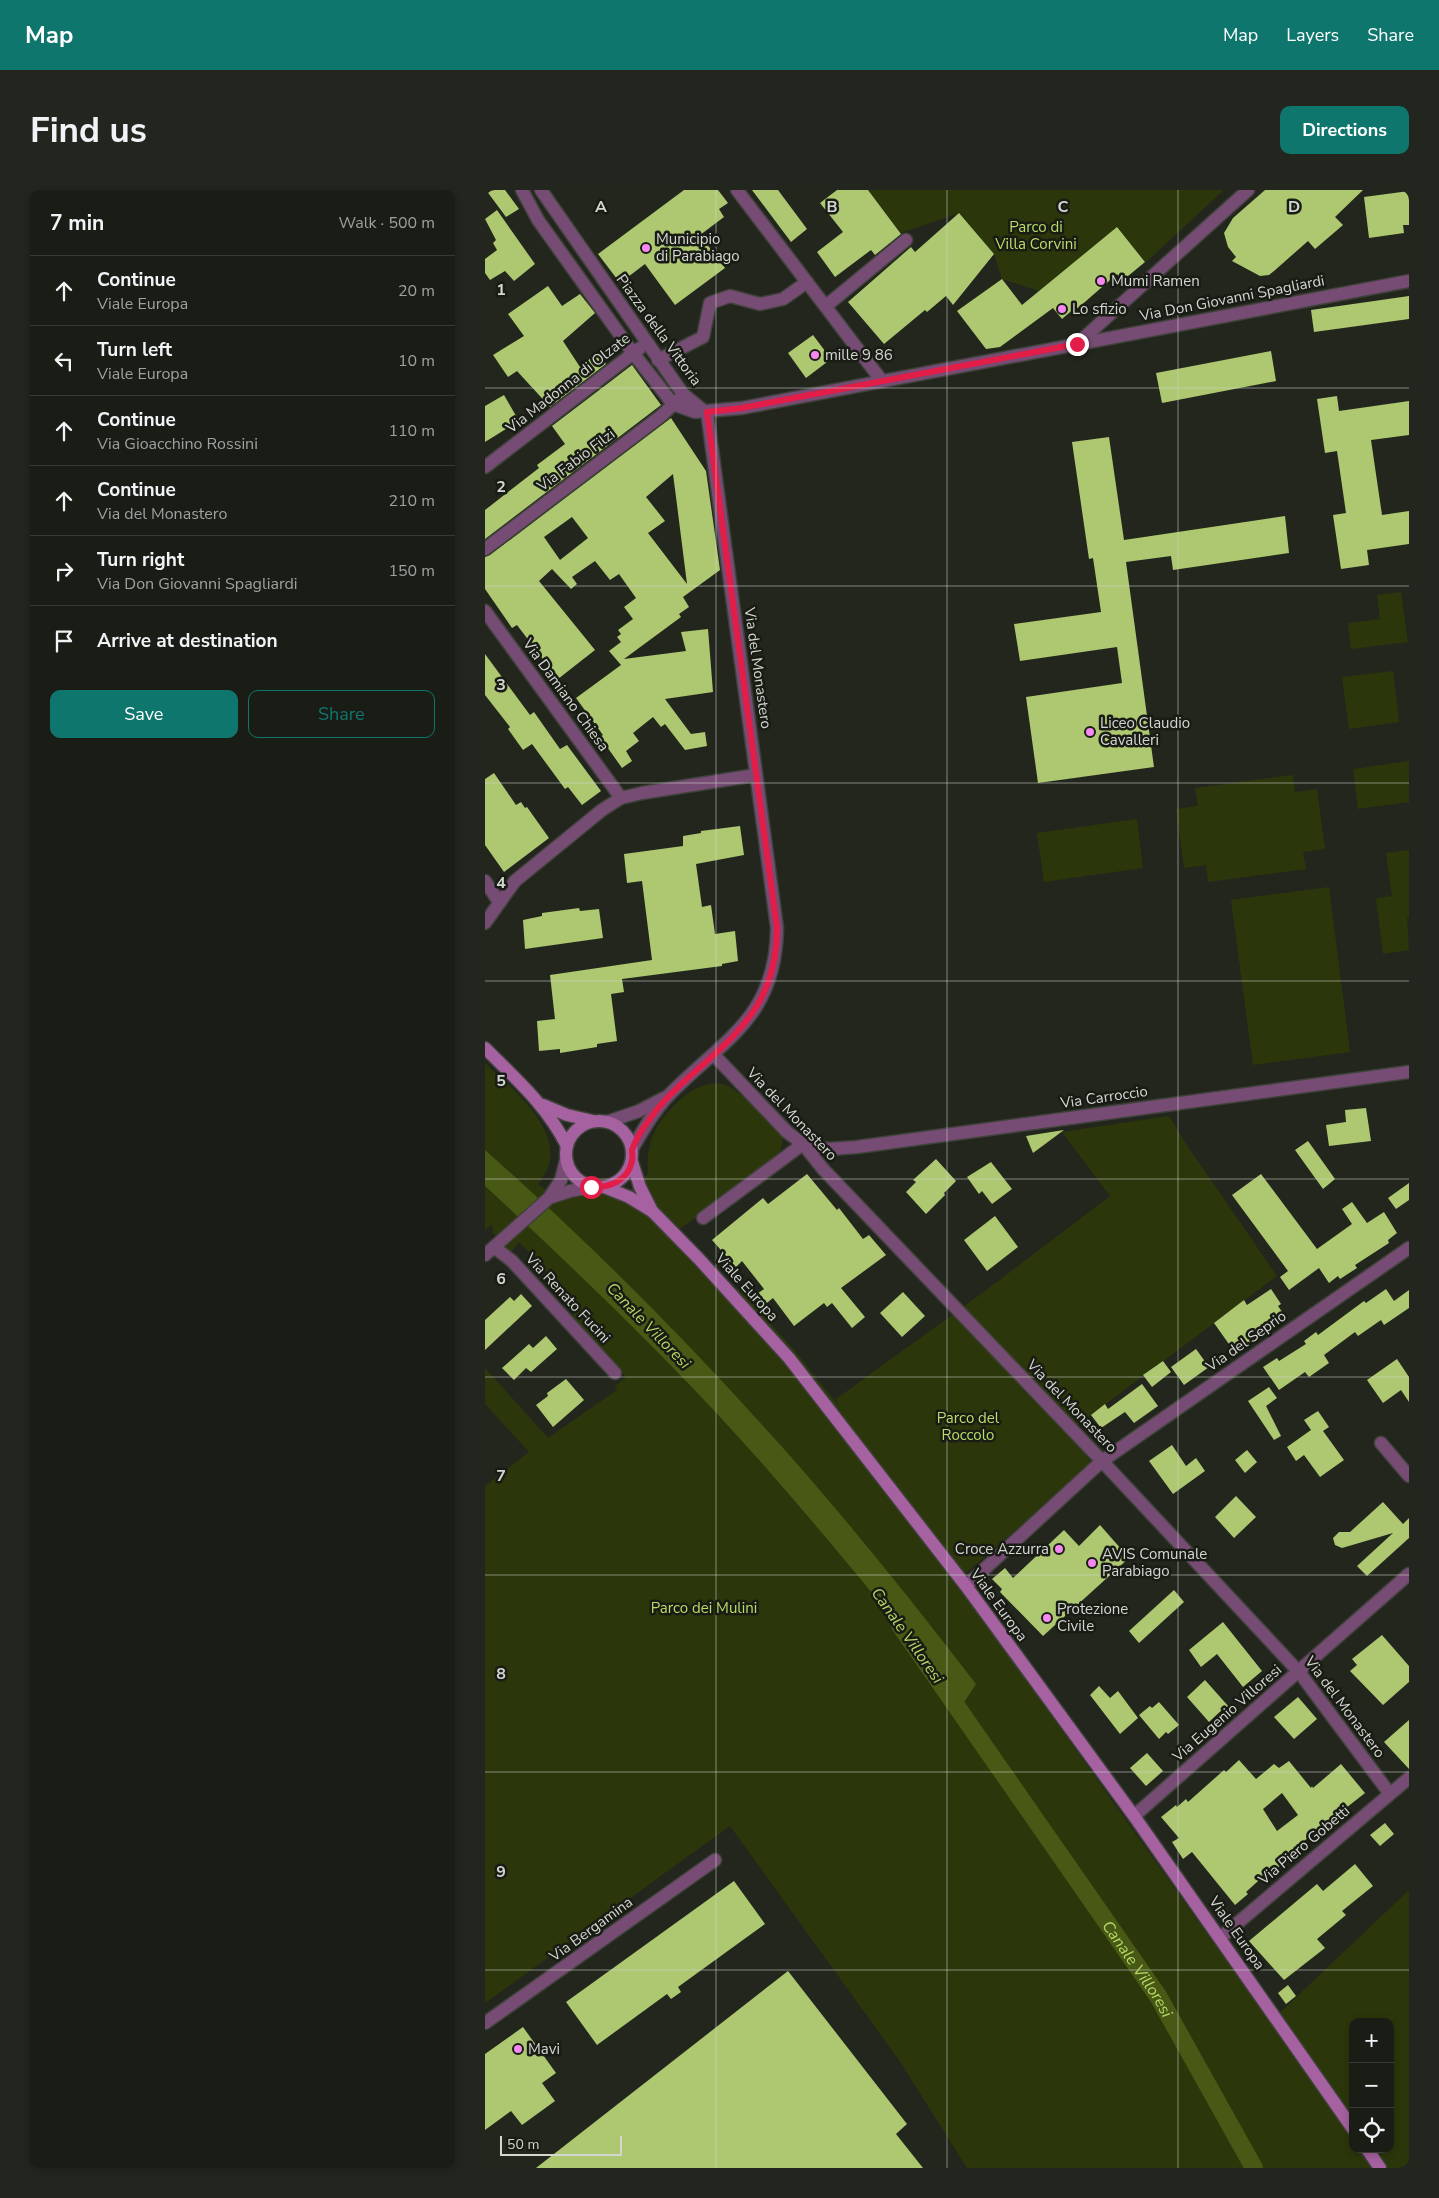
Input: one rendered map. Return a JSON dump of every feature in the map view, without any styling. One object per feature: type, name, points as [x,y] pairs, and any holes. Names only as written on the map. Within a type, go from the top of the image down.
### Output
[{"type":"street","points":[[522,190],[538,220],[633,353],[673,404]]},
{"type":"street","name":"Piazza della Vittoria","points":[[541,190],[683,394],[707,412]]},
{"type":"street","points":[[737,190],[882,381]]},
{"type":"street","points":[[1077,344],[1248,190]]},
{"type":"street","points":[[826,306],[906,240]]},
{"type":"street","name":"Via Don Giovanni Spagliardi","points":[[707,412],[742,408],[1409,281]]},
{"type":"street","points":[[658,360],[703,337],[710,303],[730,296],[760,304],[783,299],[807,282]]},
{"type":"street","name":"Via Madonna di Olzate","points":[[485,467],[646,343]]},
{"type":"street","name":"Via Fabio Filzi","points":[[485,549],[661,416],[683,394]]},
{"type":"street","name":"Piazza della Vittoria","points":[[673,404],[695,412],[707,412]]},
{"type":"street","name":"Via del Monastero","points":[[669,1096],[714,1056],[739,1030],[758,1005],[771,978],[777,953],[777,928],[707,412]]},
{"type":"street","name":"Via Damiano Chiesa","points":[[485,611],[621,798]]},
{"type":"street","points":[[485,923],[515,881],[602,810],[621,798],[756,775]]},
{"type":"street","points":[[485,882],[499,902]]},
{"type":"street","points":[[485,1048],[541,1104],[556,1124],[567,1146]]},
{"type":"street","name":"Via del Monastero","points":[[714,1056],[787,1132],[803,1144],[823,1169],[1102,1461],[1299,1672],[1390,1794]]},
{"type":"street","name":"Via Carroccio","points":[[803,1144],[829,1149],[857,1147],[1409,1072]]},
{"type":"street","points":[[489,1251],[549,1198],[561,1180],[567,1146],[572,1135],[582,1126],[639,1111],[669,1096]]},
{"type":"street","points":[[633,1149],[649,1120],[669,1096]]},
{"type":"street","points":[[541,1104],[567,1115],[601,1121],[619,1127],[628,1137],[633,1149]]},
{"type":"street","points":[[703,1218],[803,1144]]},
{"type":"street","name":"Viale Europa","points":[[633,1149],[632,1162],[640,1187],[652,1212]]},
{"type":"street","name":"Viale Europa","points":[[566,1160],[571,1171],[579,1181],[629,1197],[652,1212],[699,1259],[789,1358],[966,1586],[1134,1816],[1349,2123]]},
{"type":"street","points":[[549,1198],[569,1190],[617,1183],[626,1174],[632,1162]]},
{"type":"street","name":"Via del Seprio","points":[[966,1586],[1102,1461],[1409,1248]]},
{"type":"street","name":"Via Renato Fucini","points":[[489,1251],[515,1265],[615,1373]]},
{"type":"street","points":[[1381,1442],[1409,1476]]},
{"type":"street","name":"Via Eugenio Villoresi","points":[[1134,1816],[1409,1574]]},
{"type":"street","name":"Via Piero Gobetti","points":[[1220,1938],[1409,1778]]},
{"type":"street","name":"Via Bergamina","points":[[485,2023],[715,1860]]},
{"type":"street","points":[[1370,2153],[1380,2168]]},
{"type":"green space","name":"Parco di Villa Corvini","points":[[868,190],[1224,190],[1146,262],[1117,228],[1039,291],[1002,279],[994,254],[959,213],[901,233]]},
{"type":"green space","points":[[1401,592],[1408,642],[1351,649],[1348,623],[1380,619],[1377,595]]},
{"type":"green space","points":[[1393,671],[1399,722],[1349,729],[1342,677]]},
{"type":"green space","points":[[1409,761],[1409,802],[1358,809],[1353,769]]},
{"type":"green space","points":[[1293,775],[1295,792],[1317,789],[1325,849],[1303,852],[1306,869],[1208,882],[1206,865],[1184,868],[1176,809],[1198,806],[1195,788]]},
{"type":"green space","points":[[1137,819],[1143,868],[1044,882],[1037,833]]},
{"type":"green space","points":[[1409,850],[1409,918],[1407,918],[1409,950],[1383,954],[1376,898],[1392,896],[1386,853]]},
{"type":"green space","points":[[1329,887],[1350,1052],[1253,1065],[1231,900]]},
{"type":"green space","name":"Parco dei Mulini","points":[[485,1063],[525,1102],[546,1134],[550,1150],[548,1167],[538,1184],[554,1196],[573,1186],[590,1182],[608,1184],[629,1191],[648,1174],[649,1148],[655,1130],[679,1100],[700,1087],[711,1084],[722,1084],[729,1087],[754,1106],[783,1136],[781,1150],[765,1165],[672,1235],[727,1295],[739,1288],[795,1351],[839,1406],[836,1399],[985,1291],[1110,1196],[1062,1132],[1169,1116],[1184,1141],[1277,1276],[1067,1433],[1090,1460],[1088,1467],[958,1580],[1028,1683],[1270,2022],[1409,1890],[1409,2168],[967,2168],[901,2063],[730,1826],[485,2003],[485,1486],[529,1452],[485,1404],[485,1368],[548,1438],[617,1390],[615,1386],[626,1377],[573,1317],[574,1305],[526,1249],[519,1242],[511,1252],[492,1232],[494,1230],[491,1225],[485,1230]]},
{"type":"water","points":[[485,1150],[558,1216],[663,1319],[819,1489],[976,1684],[961,1707],[863,1582],[760,1461],[694,1389],[626,1320],[485,1186]]},
{"type":"building","points":[[486,190],[505,190],[519,209],[506,217]]},
{"type":"building","name":"Municipio di Parabiago","points":[[684,190],[718,190],[728,203],[719,209],[724,217],[700,235],[725,268],[675,305],[645,264],[620,283],[598,254]]},
{"type":"building","points":[[752,190],[778,190],[807,229],[791,242]]},
{"type":"building","points":[[837,190],[868,190],[901,234],[875,255],[871,250],[835,277],[817,252],[843,232],[820,203]]},
{"type":"building","points":[[1265,190],[1363,190],[1335,217],[1343,225],[1315,249],[1308,241],[1269,275],[1260,276],[1232,261],[1236,257],[1228,247],[1224,233],[1233,218]]},
{"type":"building","points":[[1409,191],[1409,225],[1403,225],[1404,233],[1369,238],[1364,197]]},
{"type":"building","points":[[497,210],[535,264],[514,281],[505,271],[490,280],[485,273],[485,259],[497,250],[493,243],[496,240],[485,219]]},
{"type":"building","points":[[959,213],[994,254],[953,305],[946,296],[927,312],[925,310],[884,344],[848,302],[911,247],[915,252]]},
{"type":"building","points":[[1117,227],[1145,262],[1122,281],[1117,274],[1078,308],[1076,307],[1062,319],[1053,308],[1000,347],[986,349],[957,311],[1002,279],[1022,305]]},
{"type":"building","points":[[548,286],[562,306],[580,294],[595,313],[563,341],[580,367],[597,353],[606,364],[550,407],[517,371],[508,377],[493,355],[524,336],[508,314]]},
{"type":"building","points":[[1409,296],[1409,319],[1314,332],[1311,310]]},
{"type":"building","points":[[813,335],[831,359],[806,378],[788,353]]},
{"type":"building","points":[[1271,351],[1276,381],[1162,403],[1156,373]]},
{"type":"building","points":[[632,365],[661,405],[485,539],[485,510],[539,468],[537,465],[565,444],[552,426]]},
{"type":"building","points":[[504,395],[519,421],[485,442],[485,406]]},
{"type":"building","points":[[1337,396],[1339,411],[1409,401],[1409,435],[1371,440],[1382,515],[1409,511],[1409,544],[1367,550],[1369,565],[1341,569],[1333,515],[1346,513],[1337,451],[1325,453],[1317,399]]},
{"type":"building","points":[[671,418],[706,471],[720,570],[683,597],[689,607],[679,614],[681,617],[624,659],[686,651],[681,632],[708,629],[713,692],[665,699],[691,734],[705,732],[707,746],[685,750],[665,724],[661,727],[653,717],[633,733],[639,741],[626,751],[632,761],[622,768],[600,737],[603,735],[576,698],[621,665],[609,651],[621,642],[617,637],[621,634],[618,630],[633,619],[624,607],[636,598],[619,574],[610,580],[595,561],[572,577],[577,584],[571,589],[552,569],[539,581],[595,650],[558,679],[517,625],[512,628],[485,589],[485,557]],"holes":[[[673,474],[676,497],[687,584],[648,533],[665,521],[646,497]],[[572,517],[588,538],[560,560],[544,537]]]},
{"type":"building","points":[[1109,437],[1124,540],[1285,516],[1289,553],[1173,570],[1171,556],[1126,562],[1154,767],[1038,783],[1026,697],[1122,683],[1117,647],[1020,661],[1014,624],[1101,612],[1093,558],[1089,559],[1072,442]]},
{"type":"building","points":[[485,654],[530,715],[534,712],[560,749],[567,745],[601,791],[582,805],[568,787],[565,789],[532,744],[523,750],[508,729],[510,727],[485,695]]},
{"type":"building","points":[[494,773],[516,805],[521,802],[525,808],[527,807],[549,838],[504,872],[485,845],[485,779]]},
{"type":"building","points":[[740,826],[744,855],[696,864],[702,907],[711,905],[715,934],[735,931],[738,961],[722,964],[722,966],[622,979],[624,992],[611,994],[617,1041],[597,1044],[597,1047],[560,1053],[560,1049],[539,1051],[537,1021],[555,1019],[550,975],[652,960],[642,881],[627,883],[624,854],[683,846],[683,836],[701,833],[701,831]]},
{"type":"building","points":[[579,908],[580,911],[599,909],[603,938],[525,949],[523,920],[542,916],[542,913]]},
{"type":"building","points":[[1366,1108],[1371,1141],[1329,1146],[1326,1125],[1346,1122],[1345,1110]]},
{"type":"building","points":[[1064,1130],[1033,1153],[1026,1136]]},
{"type":"building","points":[[1308,1141],[1335,1179],[1323,1189],[1295,1150]]},
{"type":"building","points":[[936,1159],[956,1181],[926,1214],[906,1192],[916,1182],[913,1180]]},
{"type":"building","points":[[991,1162],[1012,1189],[992,1204],[982,1191],[979,1194],[967,1177]]},
{"type":"building","points":[[807,1174],[837,1210],[839,1208],[863,1239],[869,1235],[886,1255],[841,1288],[865,1317],[852,1328],[832,1303],[827,1307],[824,1303],[794,1326],[773,1298],[763,1306],[754,1296],[764,1289],[742,1261],[736,1267],[712,1240],[763,1198],[768,1204]]},
{"type":"building","points":[[1261,1174],[1317,1249],[1352,1224],[1342,1209],[1352,1202],[1367,1223],[1384,1212],[1397,1233],[1388,1240],[1389,1243],[1355,1265],[1357,1268],[1340,1279],[1338,1276],[1329,1283],[1319,1268],[1289,1290],[1280,1277],[1288,1271],[1232,1195]]},
{"type":"building","points":[[1409,1183],[1409,1200],[1396,1209],[1388,1198]]},
{"type":"building","points":[[995,1216],[1018,1247],[987,1271],[964,1240]]},
{"type":"building","points":[[1271,1289],[1281,1304],[1278,1306],[1285,1316],[1256,1336],[1257,1338],[1240,1351],[1235,1344],[1231,1347],[1214,1323],[1244,1300],[1247,1305]]},
{"type":"building","points":[[1386,1289],[1394,1301],[1409,1290],[1409,1308],[1384,1325],[1381,1320],[1358,1336],[1355,1332],[1324,1355],[1329,1363],[1309,1377],[1305,1372],[1279,1390],[1263,1367],[1277,1358],[1279,1361],[1306,1344],[1304,1341],[1316,1332],[1318,1335],[1364,1301],[1366,1303]]},
{"type":"building","points":[[903,1292],[925,1316],[902,1337],[880,1313]]},
{"type":"building","points":[[521,1294],[532,1306],[485,1350],[485,1320],[510,1297],[514,1301]]},
{"type":"building","points":[[546,1336],[557,1349],[531,1372],[526,1368],[514,1380],[502,1368],[529,1344],[533,1348]]},
{"type":"building","points":[[1196,1349],[1209,1367],[1184,1385],[1171,1367]]},
{"type":"building","points":[[1397,1359],[1409,1377],[1409,1402],[1401,1390],[1383,1403],[1367,1380]]},
{"type":"building","points":[[1163,1361],[1171,1372],[1152,1387],[1143,1375]]},
{"type":"building","points":[[566,1379],[584,1400],[553,1427],[536,1405],[548,1396],[547,1393]]},
{"type":"building","points":[[1142,1384],[1158,1406],[1134,1423],[1125,1412],[1101,1428],[1091,1415],[1105,1404],[1108,1409]]},
{"type":"building","points":[[1269,1387],[1277,1398],[1266,1406],[1281,1436],[1274,1440],[1248,1401]]},
{"type":"building","points":[[1318,1411],[1329,1427],[1323,1431],[1344,1460],[1320,1477],[1304,1455],[1296,1461],[1287,1447],[1311,1430],[1304,1420]]},
{"type":"building","points":[[1172,1445],[1186,1466],[1196,1458],[1205,1471],[1173,1494],[1149,1461]]},
{"type":"building","points":[[1247,1450],[1257,1462],[1245,1473],[1235,1460]]},
{"type":"building","points":[[1236,1496],[1256,1517],[1234,1538],[1215,1517]]},
{"type":"building","points":[[1383,1502],[1403,1524],[1409,1518],[1409,1538],[1367,1576],[1357,1566],[1393,1533],[1342,1548],[1335,1545],[1333,1538],[1339,1532],[1350,1532]]},
{"type":"building","points":[[1100,1525],[1129,1558],[1043,1636],[1000,1592],[1002,1589],[992,1579],[1005,1568],[1013,1578],[1064,1530],[1079,1546]]},
{"type":"building","points":[[1174,1590],[1184,1602],[1139,1643],[1129,1631]]},
{"type":"building","points":[[1223,1622],[1262,1671],[1243,1687],[1217,1654],[1201,1667],[1189,1650]]},
{"type":"building","points":[[1382,1635],[1409,1666],[1409,1682],[1383,1705],[1350,1671],[1357,1665],[1352,1659]]},
{"type":"building","points":[[1205,1680],[1229,1707],[1225,1707],[1209,1722],[1187,1697]]},
{"type":"building","points":[[1099,1686],[1110,1698],[1118,1691],[1138,1718],[1120,1734],[1090,1695]]},
{"type":"building","points":[[1298,1697],[1317,1719],[1294,1739],[1274,1717]]},
{"type":"building","points":[[1159,1702],[1179,1725],[1168,1734],[1166,1732],[1159,1739],[1139,1715],[1150,1706],[1152,1708]]},
{"type":"building","points":[[1409,1720],[1409,1769],[1384,1742]]},
{"type":"building","points":[[1147,1753],[1163,1771],[1146,1786],[1130,1768]]},
{"type":"building","points":[[1239,1760],[1256,1779],[1274,1764],[1279,1768],[1289,1761],[1313,1788],[1341,1764],[1365,1793],[1290,1852],[1293,1855],[1270,1874],[1268,1872],[1235,1905],[1192,1852],[1183,1859],[1172,1842],[1179,1838],[1161,1817],[1186,1799],[1188,1802],[1224,1770],[1226,1772]],"holes":[[[1282,1793],[1298,1815],[1277,1831],[1263,1809]]]},
{"type":"building","points":[[1385,1823],[1394,1834],[1380,1846],[1370,1835]]},
{"type":"building","points":[[1355,1864],[1373,1886],[1342,1911],[1346,1915],[1317,1939],[1325,1948],[1284,1980],[1249,1941],[1317,1884],[1323,1891]]},
{"type":"building","points":[[734,1881],[765,1924],[678,1987],[681,1992],[671,1999],[667,1994],[597,2045],[566,2002]]},
{"type":"building","points":[[788,1971],[907,2124],[896,2134],[923,2168],[536,2168]]},
{"type":"building","points":[[1288,1985],[1296,1996],[1286,2004],[1278,1993]]},
{"type":"building","points":[[523,2027],[556,2073],[542,2083],[555,2101],[522,2125],[511,2111],[485,2130],[485,2054]]},
{"type":"waterway","name":"Canale Villoresi","points":[[900,1625],[1158,1996],[1254,2168]]},
{"type":"place","name":"Municipio di Parabiago","points":[[646,248]]},
{"type":"place","name":"Mumi Ramen","points":[[1101,281]]},
{"type":"place","name":"Lo sfizio","points":[[1062,309]]},
{"type":"place","name":"mille 9 86","points":[[815,355]]},
{"type":"place","name":"Liceo Claudio Cavalleri","points":[[1090,732]]},
{"type":"place","name":"Croce Azzurra","points":[[1059,1549]]},
{"type":"place","name":"AVIS Comunale Parabiago","points":[[1092,1563]]},
{"type":"place","name":"Protezione Civile","points":[[1047,1618]]},
{"type":"place","name":"Mavi","points":[[518,2049]]},
{"type":"route","points":[[591,1187],[604,1187],[617,1183],[626,1174],[632,1162],[633,1149],[649,1120],[669,1096],[714,1056],[739,1030],[758,1005],[771,978],[777,953],[777,928],[707,412],[742,408],[1077,344]]},
{"type":"park label","name":"Parco del Roccolo","points":[[968,1426]]}]
